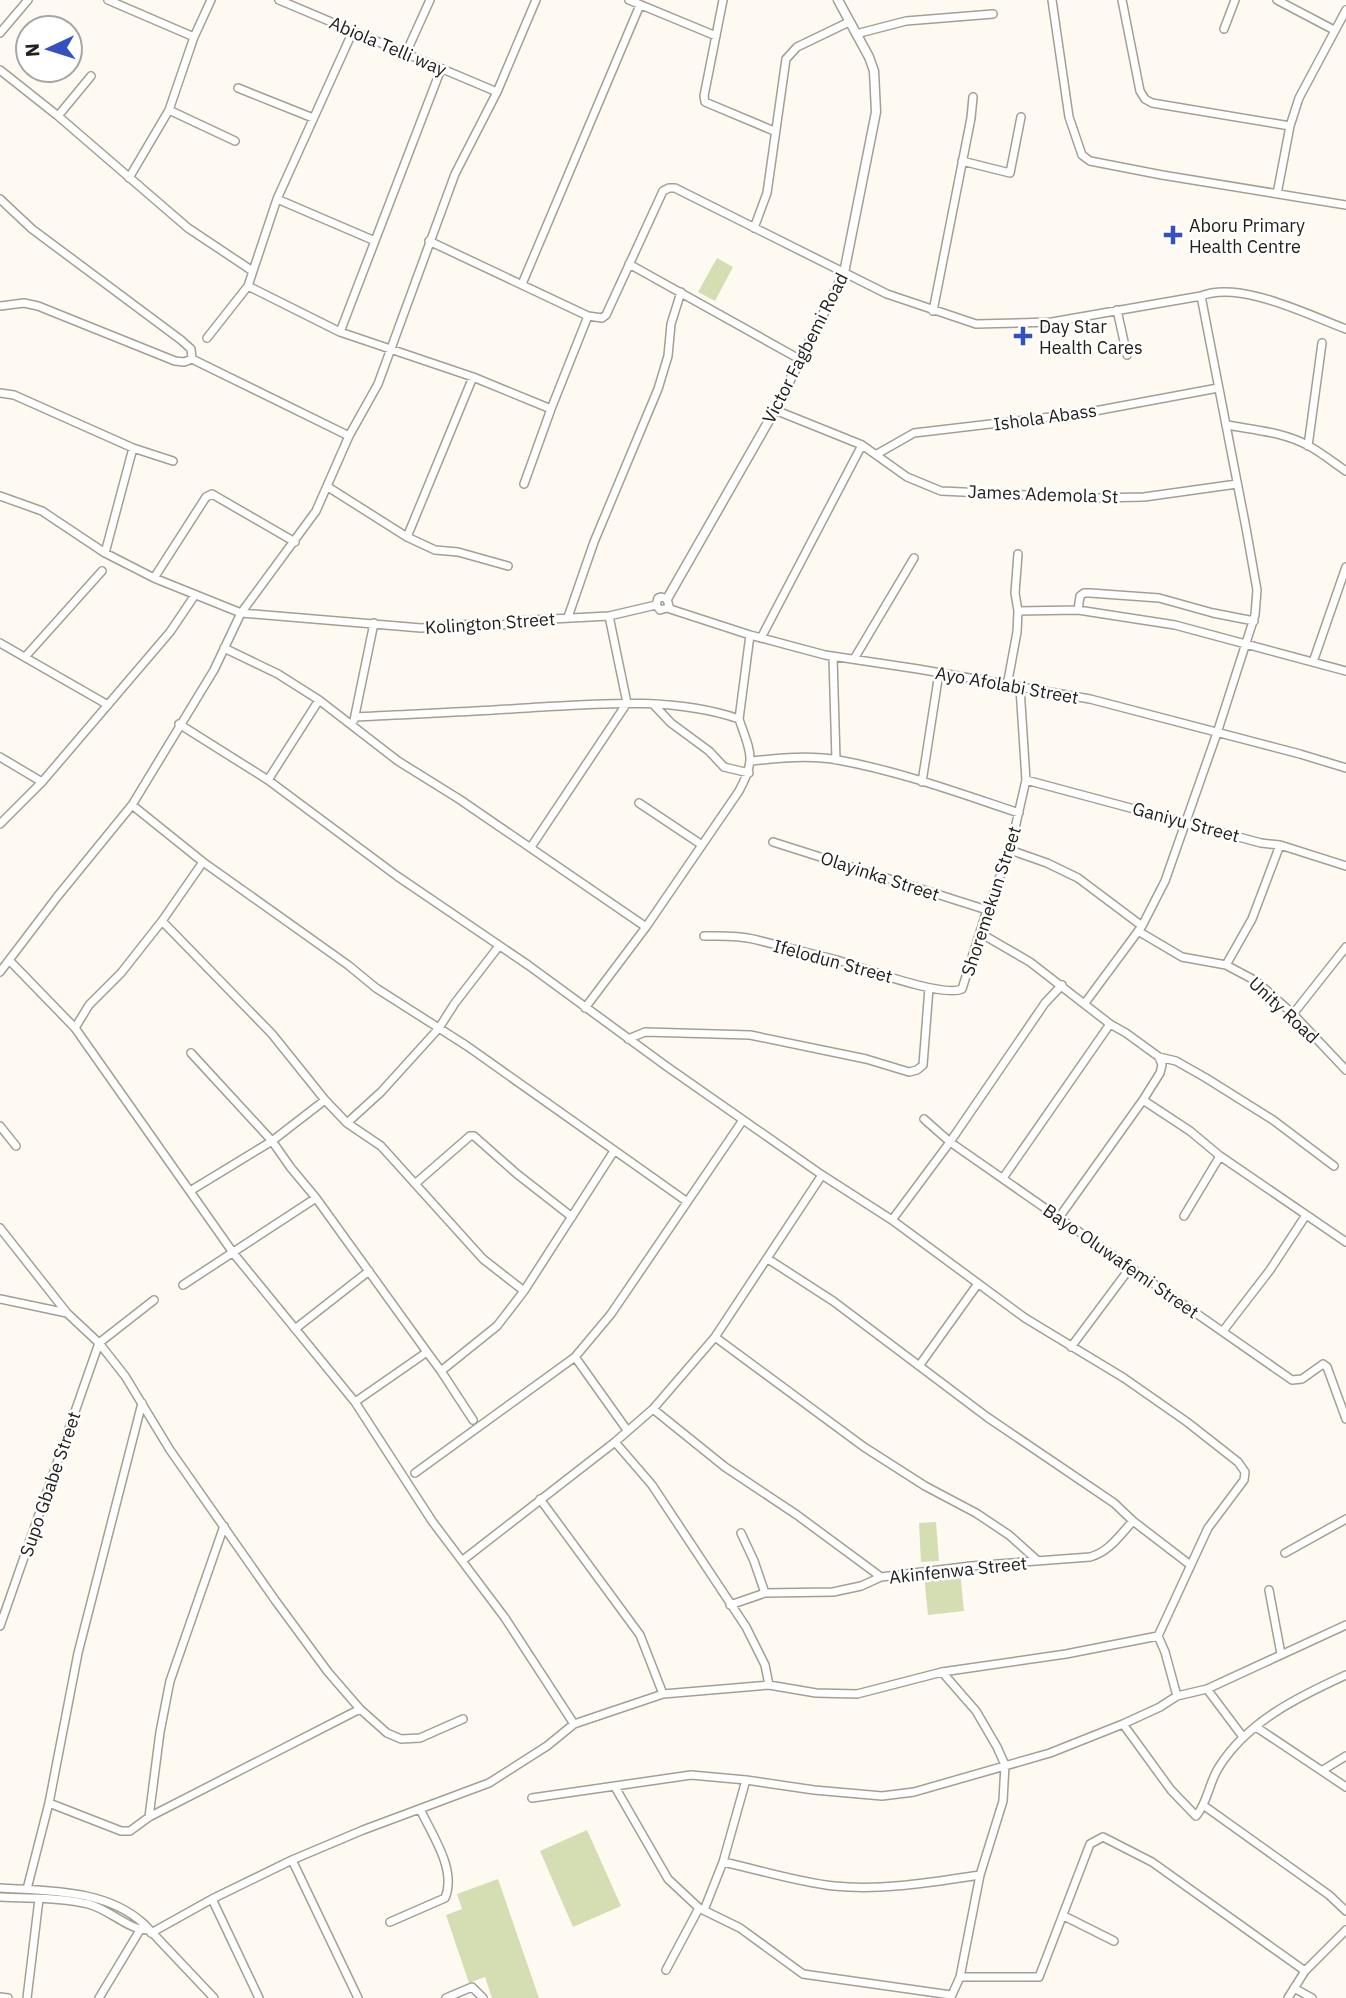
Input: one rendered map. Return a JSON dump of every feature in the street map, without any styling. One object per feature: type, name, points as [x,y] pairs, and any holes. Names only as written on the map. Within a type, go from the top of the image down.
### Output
[{"type":"street","points":[[0,33],[28,0]]},
{"type":"street","points":[[108,0],[194,37]]},
{"type":"street","points":[[129,178],[169,110],[194,37],[211,0]]},
{"type":"street","name":"Abiola Telli way","points":[[279,0],[497,92]]},
{"type":"street","points":[[407,53],[430,0]]},
{"type":"street","points":[[0,972],[132,805],[179,724],[204,688],[241,613],[316,511],[349,436],[378,384],[455,174],[497,92],[536,0]]},
{"type":"street","points":[[629,0],[716,36]]},
{"type":"street","points":[[723,0],[705,102],[774,131]]},
{"type":"street","name":"Victor Fagbemi Road","points":[[667,604],[775,410],[844,273],[876,112],[873,71],[865,48],[838,0]]},
{"type":"street","points":[[1052,0],[1069,117],[1082,155],[1090,161],[1346,205]]},
{"type":"street","points":[[1122,0],[1140,91],[1145,99],[1152,103],[1219,116],[1290,127]]},
{"type":"street","points":[[1224,29],[1235,0]]},
{"type":"street","points":[[1277,0],[1334,30]]},
{"type":"street","points":[[522,284],[640,5]]},
{"type":"street","points":[[1277,194],[1290,127],[1299,98],[1346,10]]},
{"type":"street","points":[[856,34],[906,21],[993,14]]},
{"type":"street","points":[[754,228],[766,193],[786,59],[797,47],[849,22]]},
{"type":"street","points":[[206,338],[248,286],[251,270],[277,199],[354,32]]},
{"type":"street","points":[[340,332],[441,69]]},
{"type":"street","points":[[0,71],[58,116],[188,228],[251,270]]},
{"type":"street","points":[[58,116],[90,76]]},
{"type":"street","points":[[238,88],[313,118]]},
{"type":"street","points":[[933,311],[973,97]]},
{"type":"street","points":[[169,110],[235,141]]},
{"type":"street","points":[[962,161],[1010,173],[1021,117]]},
{"type":"street","points":[[429,241],[588,316],[598,318],[606,315],[663,191],[675,188],[887,294],[961,321],[992,325],[1052,322],[1201,296],[1212,291],[1250,295],[1346,329]]},
{"type":"street","points":[[0,198],[32,229],[181,340],[191,349],[192,359]]},
{"type":"street","points":[[277,199],[375,241]]},
{"type":"street","points":[[629,264],[801,360]]},
{"type":"street","points":[[248,286],[340,332],[473,377],[551,409]]},
{"type":"street","points":[[568,617],[594,542],[658,389],[668,356],[671,324],[681,292]]},
{"type":"street","points":[[1085,1003],[1140,928],[1165,881],[1254,621],[1257,590],[1201,296]]},
{"type":"street","points":[[0,306],[24,303],[38,306],[175,361],[192,359],[349,436]]},
{"type":"street","points":[[1117,310],[1127,355]]},
{"type":"street","points":[[524,484],[588,316]]},
{"type":"street","points":[[1308,446],[1322,343]]},
{"type":"street","points":[[407,537],[473,377]]},
{"type":"street","name":"Ishola Abass","points":[[877,454],[914,433],[1084,414],[1218,388]]},
{"type":"street","points":[[0,393],[14,396],[133,448],[173,461]]},
{"type":"street","name":"James Ademola St","points":[[775,410],[862,445],[907,477],[941,491],[1095,498],[1144,497],[1237,484]]},
{"type":"street","points":[[1227,425],[1276,434],[1308,446],[1346,471]]},
{"type":"street","points":[[761,638],[862,445]]},
{"type":"street","points":[[105,553],[133,448]]},
{"type":"street","points":[[328,487],[407,537],[435,550],[457,552],[508,566]]},
{"type":"street","points":[[154,578],[206,497],[212,494],[295,542]]},
{"type":"street","name":"Kolington Street","points":[[0,498],[42,511],[105,553],[154,578],[241,613],[421,628],[472,624],[503,625],[514,621],[609,616],[656,605],[656,601],[661,597],[667,604]]},
{"type":"street","points":[[1007,686],[1017,632],[1015,593],[1018,554]]},
{"type":"street","points":[[854,659],[914,558]]},
{"type":"street","points":[[1312,662],[1346,567]]},
{"type":"street","points":[[25,657],[102,571]]},
{"type":"street","points":[[1078,610],[1080,596],[1090,593],[1159,598],[1254,621]]},
{"type":"street","points":[[0,824],[42,782],[108,705],[170,632],[195,595]]},
{"type":"street","name":"Ayo Afolabi Street","points":[[667,604],[750,635],[833,657],[1090,699],[1346,768]]},
{"type":"street","points":[[1018,611],[1078,610],[1175,625],[1346,671]]},
{"type":"street","points":[[531,847],[627,703],[609,616]]},
{"type":"street","points":[[354,720],[374,623]]},
{"type":"street","points":[[585,1009],[646,927],[740,791],[749,773],[752,761],[739,719],[750,635]]},
{"type":"street","points":[[0,643],[108,705]]},
{"type":"street","points":[[224,648],[278,674],[354,720],[398,761],[531,847],[646,927]]},
{"type":"street","points":[[833,657],[836,760]]},
{"type":"street","points":[[922,782],[939,673]]},
{"type":"street","name":"Shoremekun Street","points":[[962,989],[1010,850],[1026,780],[1020,688]]},
{"type":"street","points":[[268,780],[319,700]]},
{"type":"street","points":[[354,720],[600,702],[654,705],[711,712],[739,719]]},
{"type":"street","points":[[654,705],[671,723],[709,751],[724,767],[749,773]]},
{"type":"street","points":[[179,724],[268,780],[397,876],[585,1009],[822,1175],[892,1220],[977,1285],[1071,1347],[1124,1378],[1238,1462],[1245,1472],[1244,1480],[1208,1528],[1189,1564],[1173,1607],[1158,1636],[1177,1696]]},
{"type":"street","points":[[0,757],[42,782]]},
{"type":"street","points":[[752,761],[787,758],[836,760],[922,782],[1019,813]]},
{"type":"street","name":"Ganiyu Street","points":[[1026,780],[1261,843],[1280,845],[1346,866]]},
{"type":"street","points":[[639,803],[702,845]]},
{"type":"street","points":[[132,805],[203,862],[348,965],[376,988],[439,1028],[686,1200]]},
{"type":"street","name":"Olayinka Street","points":[[773,842],[988,910]]},
{"type":"street","points":[[1226,965],[1252,919],[1280,845]]},
{"type":"street","name":"Unity Road","points":[[1010,850],[1078,878],[1140,928],[1182,957],[1226,965],[1256,981],[1293,1014],[1346,1070]]},
{"type":"street","points":[[75,1028],[89,1005],[121,973],[162,921],[203,862]]},
{"type":"street","points":[[162,921],[272,1034],[325,1100],[348,1123],[380,1146],[483,1259],[524,1291]]},
{"type":"street","points":[[980,933],[1030,962],[1110,1024],[1159,1057],[1176,1061],[1273,1120],[1334,1166]]},
{"type":"street","name":"Ifelodun Street","points":[[704,936],[752,939],[929,988],[957,991],[962,989]]},
{"type":"street","points":[[348,1123],[381,1092],[439,1028],[499,946]]},
{"type":"street","points":[[1293,1014],[1346,947]]},
{"type":"street","points":[[10,961],[75,1028],[234,1254],[355,1402],[432,1521],[505,1618],[575,1724]]},
{"type":"street","points":[[892,1220],[950,1142],[1045,1003],[1062,985]]},
{"type":"street","points":[[628,1039],[645,1032],[750,1035],[866,1059],[909,1072],[918,1070],[923,1065],[929,988]]},
{"type":"street","points":[[1003,1178],[1110,1024]]},
{"type":"street","points":[[191,1053],[272,1141],[316,1198],[442,1371],[472,1420]]},
{"type":"street","points":[[1058,1219],[1160,1073],[1162,1065],[1159,1057]]},
{"type":"street","points":[[190,1191],[272,1141],[325,1100]]},
{"type":"street","points":[[1143,1100],[1346,1242]]},
{"type":"street","name":"Bayo Oluwafemi Street","points":[[924,1119],[950,1142],[1058,1219],[1292,1380],[1302,1378],[1323,1364],[1329,1372],[1336,1398],[1346,1419]]},
{"type":"street","points":[[415,1473],[575,1357],[611,1314],[686,1200],[743,1120]]},
{"type":"street","points":[[0,1126],[16,1146]]},
{"type":"street","points":[[416,1183],[470,1136],[474,1136],[572,1217]]},
{"type":"street","points":[[442,1371],[497,1326],[524,1291],[614,1151]]},
{"type":"street","points":[[1184,1216],[1220,1156]]},
{"type":"street","points":[[463,1560],[615,1442],[653,1409],[715,1337],[822,1175]]},
{"type":"street","points":[[183,1285],[316,1198]]},
{"type":"street","points":[[1223,1331],[1270,1270],[1306,1214]]},
{"type":"street","points":[[0,1228],[67,1313],[99,1343],[125,1376],[170,1450],[327,1672],[360,1709],[387,1733],[401,1739],[420,1738],[463,1719]]},
{"type":"street","points":[[768,1259],[833,1301],[987,1417],[1114,1503],[1189,1564]]},
{"type":"street","points":[[1071,1347],[1130,1268]]},
{"type":"street","points":[[295,1329],[369,1271]]},
{"type":"street","points":[[919,1366],[977,1285]]},
{"type":"street","points":[[0,1299],[67,1313]]},
{"type":"street","points":[[99,1343],[154,1300]]},
{"type":"street","points":[[715,1337],[864,1447],[925,1486],[976,1513],[1009,1535],[1039,1562]]},
{"type":"street","name":"Supo Gbabe Street","points":[[0,1626],[99,1343]]},
{"type":"street","points":[[355,1402],[427,1352]]},
{"type":"street","points":[[575,1357],[627,1430]]},
{"type":"street","points":[[27,1889],[49,1803],[78,1653],[142,1403]]},
{"type":"street","points":[[653,1409],[725,1467],[797,1515],[881,1577]]},
{"type":"street","points":[[615,1442],[652,1485],[759,1650],[769,1685]]},
{"type":"street","points":[[540,1499],[640,1635],[663,1694]]},
{"type":"street","points":[[1285,1553],[1346,1519]]},
{"type":"street","name":"Akinfenwa Street","points":[[730,1605],[765,1593],[833,1592],[861,1586],[881,1577],[1099,1555],[1133,1521]]},
{"type":"street","points":[[149,1817],[160,1732],[170,1681],[224,1526]]},
{"type":"street","points":[[741,1534],[765,1593]]},
{"type":"street","points":[[1269,1590],[1281,1654]]},
{"type":"street","points":[[533,1798],[691,1775],[882,1796],[914,1792],[1050,1753],[1123,1724],[1177,1696],[1207,1689],[1346,1625]]},
{"type":"street","points":[[99,1998],[146,1931],[292,1860],[489,1783],[547,1746],[575,1724],[663,1694],[769,1685],[816,1693],[857,1694],[942,1672],[1066,1654],[1158,1636]]},
{"type":"street","points":[[615,1787],[668,1879],[702,1909],[740,1928],[803,1974],[951,1997],[960,1977],[980,1875],[1003,1801],[1005,1765],[976,1711],[942,1672]]},
{"type":"street","points":[[1123,1724],[1171,1790],[1194,1815],[1198,1815],[1218,1767],[1243,1737],[1295,1699],[1346,1675]]},
{"type":"street","points":[[1207,1689],[1243,1737]]},
{"type":"street","points":[[49,1803],[121,1831],[130,1831],[149,1817],[360,1709]]},
{"type":"street","points":[[1256,1727],[1346,1787]]},
{"type":"street","points":[[1323,1770],[1346,1756]]},
{"type":"street","points":[[666,1970],[702,1909],[723,1862],[746,1780]]},
{"type":"street","points":[[1203,1805],[1329,1895],[1346,1911]]},
{"type":"street","points":[[390,1922],[445,1898],[448,1892],[444,1859],[421,1810]]},
{"type":"street","points":[[960,1977],[1039,1977],[1090,1844],[1103,1838],[1152,1862],[1305,1971]]},
{"type":"street","points":[[292,1860],[358,1998]]},
{"type":"street","points":[[723,1862],[806,1882],[838,1886],[908,1886],[980,1875]]},
{"type":"street","points":[[0,1888],[95,1897],[133,1914],[146,1931],[214,1998]]},
{"type":"street","points":[[0,1897],[90,1905],[146,1931]]},
{"type":"street","points":[[27,1998],[39,1899]]},
{"type":"street","points":[[212,1899],[259,1998]]},
{"type":"street","points":[[1064,1916],[1114,1941]]},
{"type":"street","points":[[1288,1998],[1305,1971],[1346,1930]]},
{"type":"street","points":[[446,1998],[472,1987],[483,1998]]},
{"type":"street","points":[[1294,1988],[1312,1998]]},
{"type":"street","points":[[0,1997],[8,1998]]},
{"type":"green space","points":[[717,258],[733,267],[715,301],[698,292]]},
{"type":"green space","points":[[936,1522],[939,1561],[921,1562],[919,1523]]},
{"type":"green space","points":[[960,1571],[964,1611],[928,1615],[924,1575]]},
{"type":"green space","points":[[587,1830],[621,1906],[573,1927],[540,1851]]},
{"type":"green space","points":[[498,1879],[539,1998],[492,1998],[485,1977],[469,1983],[446,1915],[462,1909],[457,1894]]},
{"type":"place","name":"Aboru Primary Health Centre","points":[[1173,235]]},
{"type":"place","name":"Day Star Health Cares","points":[[1023,336]]}]
